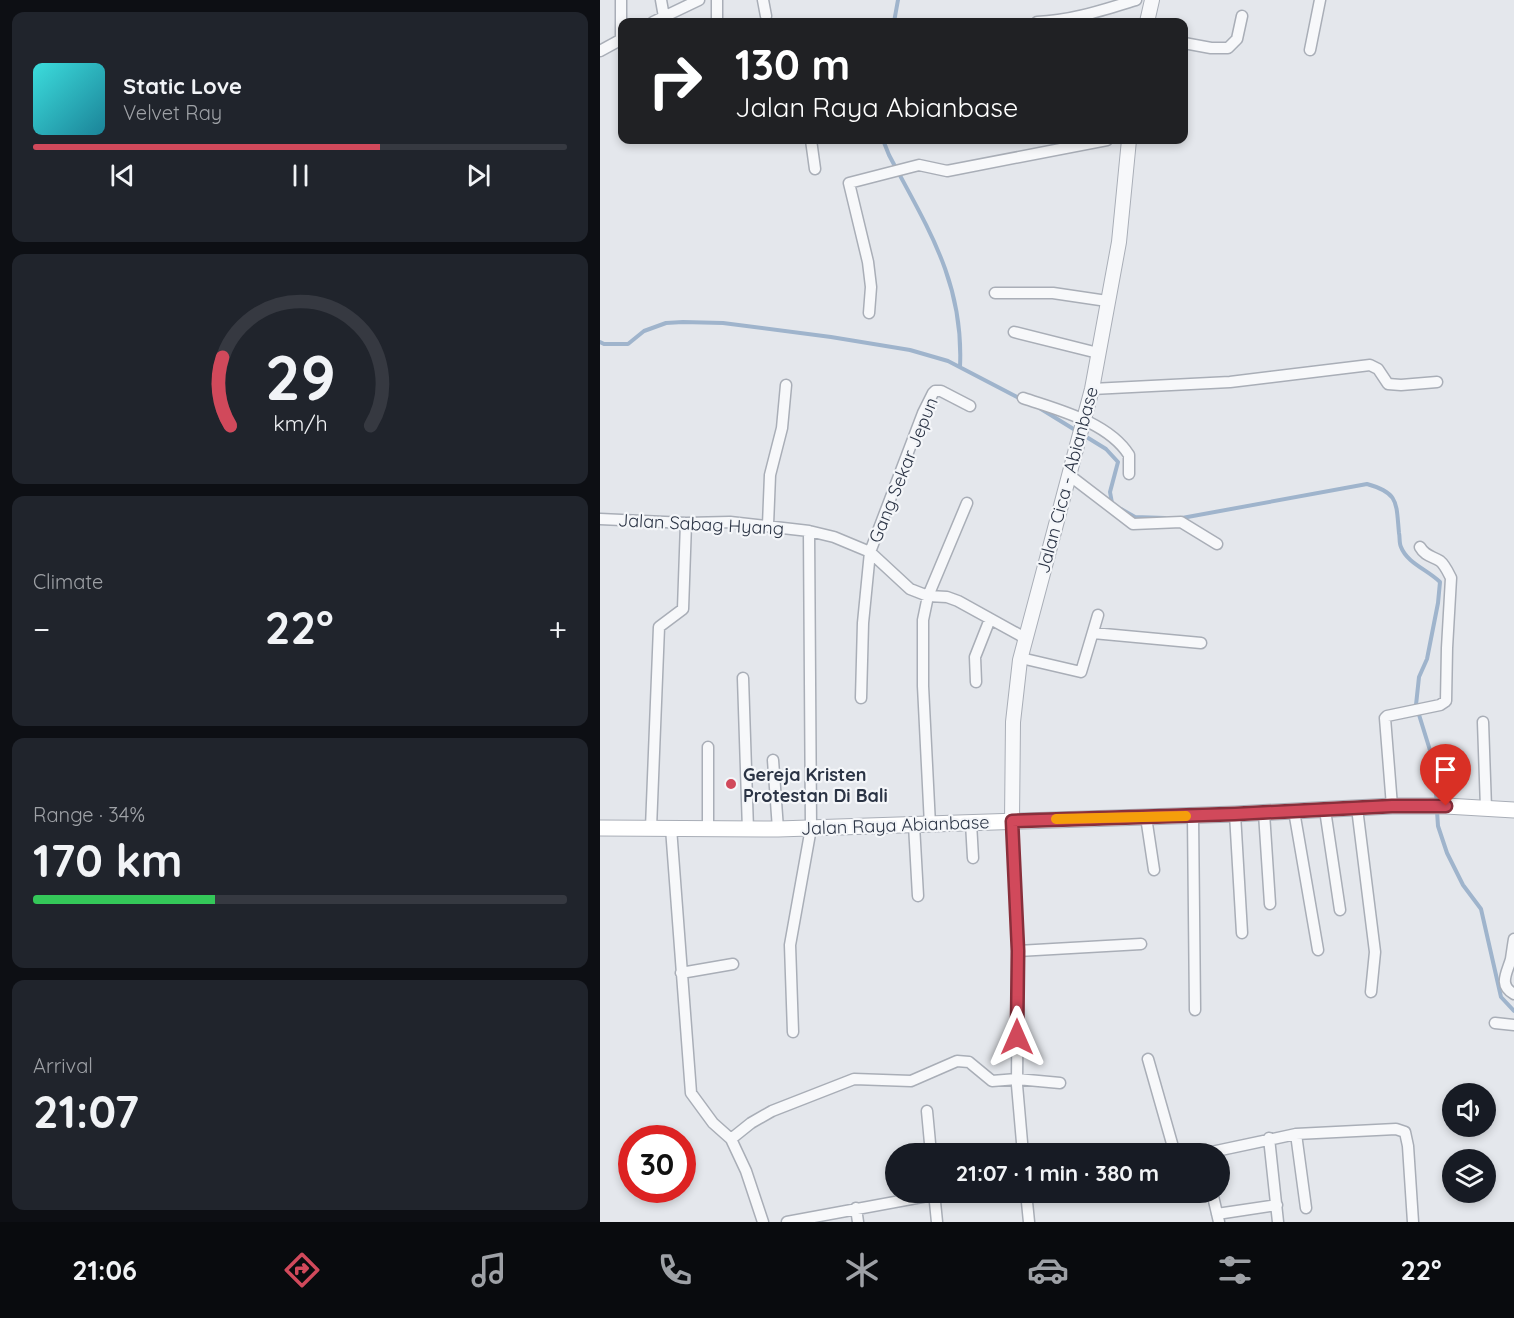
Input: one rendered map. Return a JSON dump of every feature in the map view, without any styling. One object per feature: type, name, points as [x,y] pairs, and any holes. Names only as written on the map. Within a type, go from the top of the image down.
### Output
[{"type":"main road","name":"Jalan Raya Abianbase","points":[[600,828],[778,830],[1193,816],[1392,806],[1514,810]]},
{"type":"street","points":[[621,0],[621,18]]},
{"type":"street","points":[[660,0],[664,17],[699,0]]},
{"type":"street","points":[[717,0],[717,18]]},
{"type":"street","points":[[762,0],[766,15]]},
{"type":"street","points":[[1074,18],[1136,0]]},
{"type":"street","points":[[1148,18],[1152,0]]},
{"type":"street","points":[[1310,50],[1320,0]]},
{"type":"street","points":[[1188,44],[1211,48],[1228,48],[1237,39],[1242,16]]},
{"type":"street","points":[[600,51],[618,41]]},
{"type":"street","points":[[812,144],[815,169]]},
{"type":"street","points":[[869,313],[871,287],[868,262],[849,183],[919,165],[947,171],[1086,144]]},
{"type":"street","name":"Jalan Cica - Abianbase","points":[[1012,821],[1013,722],[1021,658],[1092,389],[1121,231],[1130,144]]},
{"type":"street","points":[[994,293],[1053,293],[1107,301]]},
{"type":"street","points":[[1014,332],[1098,353]]},
{"type":"street","points":[[1092,389],[1230,382],[1370,365],[1378,369],[1388,384],[1437,382]]},
{"type":"street","points":[[768,525],[770,475],[782,428],[786,385]]},
{"type":"street","name":"Gang Sekar Jepun","points":[[870,552],[923,413],[933,393],[941,391],[970,406]]},
{"type":"street","points":[[1023,398],[1083,421],[1108,435],[1126,450],[1130,460],[1129,474]]},
{"type":"street","points":[[1069,475],[1133,524],[1181,522],[1217,544]]},
{"type":"street","points":[[930,825],[922,649],[923,620],[928,596],[967,503]]},
{"type":"street","name":"Jalan Sabag Hyang","points":[[600,519],[768,525],[834,537],[870,552],[910,588],[928,596],[947,597],[958,601],[1025,638]]},
{"type":"street","points":[[651,828],[659,627],[683,609],[686,523]]},
{"type":"street","points":[[793,1032],[790,945],[812,828],[809,531]]},
{"type":"street","points":[[1392,806],[1384,720],[1387,716],[1440,705],[1446,701],[1446,648],[1451,578],[1446,567],[1420,548]]},
{"type":"street","points":[[861,698],[863,623],[870,552]]},
{"type":"street","points":[[1021,658],[1081,672],[1098,615]]},
{"type":"street","points":[[976,682],[975,657],[990,619]]},
{"type":"street","points":[[1093,633],[1201,643]]},
{"type":"street","points":[[744,678],[748,830]]},
{"type":"street","points":[[1483,722],[1486,808]]},
{"type":"street","points":[[708,747],[708,829]]},
{"type":"street","points":[[773,760],[778,830]]},
{"type":"street","points":[[1444,762],[1445,806]]},
{"type":"street","points":[[1357,808],[1375,952],[1371,992]]},
{"type":"street","points":[[1325,810],[1340,910]]},
{"type":"street","points":[[1294,811],[1317,950]]},
{"type":"street","points":[[1264,813],[1270,904]]},
{"type":"street","points":[[1235,814],[1242,933]]},
{"type":"street","points":[[1193,816],[1195,1010]]},
{"type":"street","points":[[1146,817],[1154,870]]},
{"type":"street","points":[[1012,821],[1018,951],[1017,1080],[1022,1143]]},
{"type":"street","points":[[971,823],[973,858]]},
{"type":"street","points":[[914,825],[918,896]]},
{"type":"street","points":[[671,828],[691,1093],[713,1123],[731,1139],[746,1171],[763,1222]]},
{"type":"street","points":[[1514,939],[1504,980],[1507,989],[1514,994]]},
{"type":"street","points":[[1018,951],[1141,944]]},
{"type":"street","points":[[681,973],[733,964]]},
{"type":"street","points":[[1495,1023],[1514,1025]]},
{"type":"street","points":[[1148,1059],[1172,1143]]},
{"type":"street","points":[[731,1139],[751,1123],[772,1111],[854,1079],[910,1081],[957,1061],[969,1062],[992,1081],[1060,1083]]},
{"type":"street","points":[[927,1111],[930,1143]]},
{"type":"street","points":[[1230,1147],[1296,1134],[1378,1129],[1396,1129],[1405,1132],[1413,1222]]},
{"type":"street","points":[[1296,1134],[1305,1208]]},
{"type":"street","points":[[1269,1138],[1278,1222]]},
{"type":"street","points":[[787,1222],[885,1201]]},
{"type":"street","points":[[935,1203],[937,1222]]},
{"type":"street","points":[[1027,1203],[1029,1222]]},
{"type":"street","points":[[1215,1203],[1218,1218],[1277,1205]]},
{"type":"street","points":[[856,1208],[858,1222]]},
{"type":"waterway","points":[[895,18],[898,0]]},
{"type":"waterway","points":[[885,144],[929,231],[949,282],[960,336],[960,367]]},
{"type":"waterway","points":[[600,342],[628,344],[644,331],[666,323],[683,322],[723,323],[831,337],[910,350],[948,361],[1021,399]]},
{"type":"waterway","points":[[1041,409],[1106,449],[1118,462],[1110,492],[1112,503]]},
{"type":"waterway","points":[[1182,518],[1367,484],[1390,495],[1396,506],[1400,544],[1404,553],[1440,582],[1427,659],[1419,677],[1416,705],[1433,760],[1437,804]]},
{"type":"waterway","points":[[1121,509],[1135,517],[1165,518]]},
{"type":"waterway","points":[[1437,811],[1438,826],[1447,853],[1463,885],[1481,909],[1501,997],[1514,1011]]},
{"type":"slow traffic","points":[[1056,819],[1186,816]]},
{"type":"place","name":"Gereja Kristen Protestan Di Bali","points":[[731,784]]},
{"type":"route","points":[[1017,1037],[1018,951],[1012,821],[1235,814],[1392,806],[1446,806]]}]
